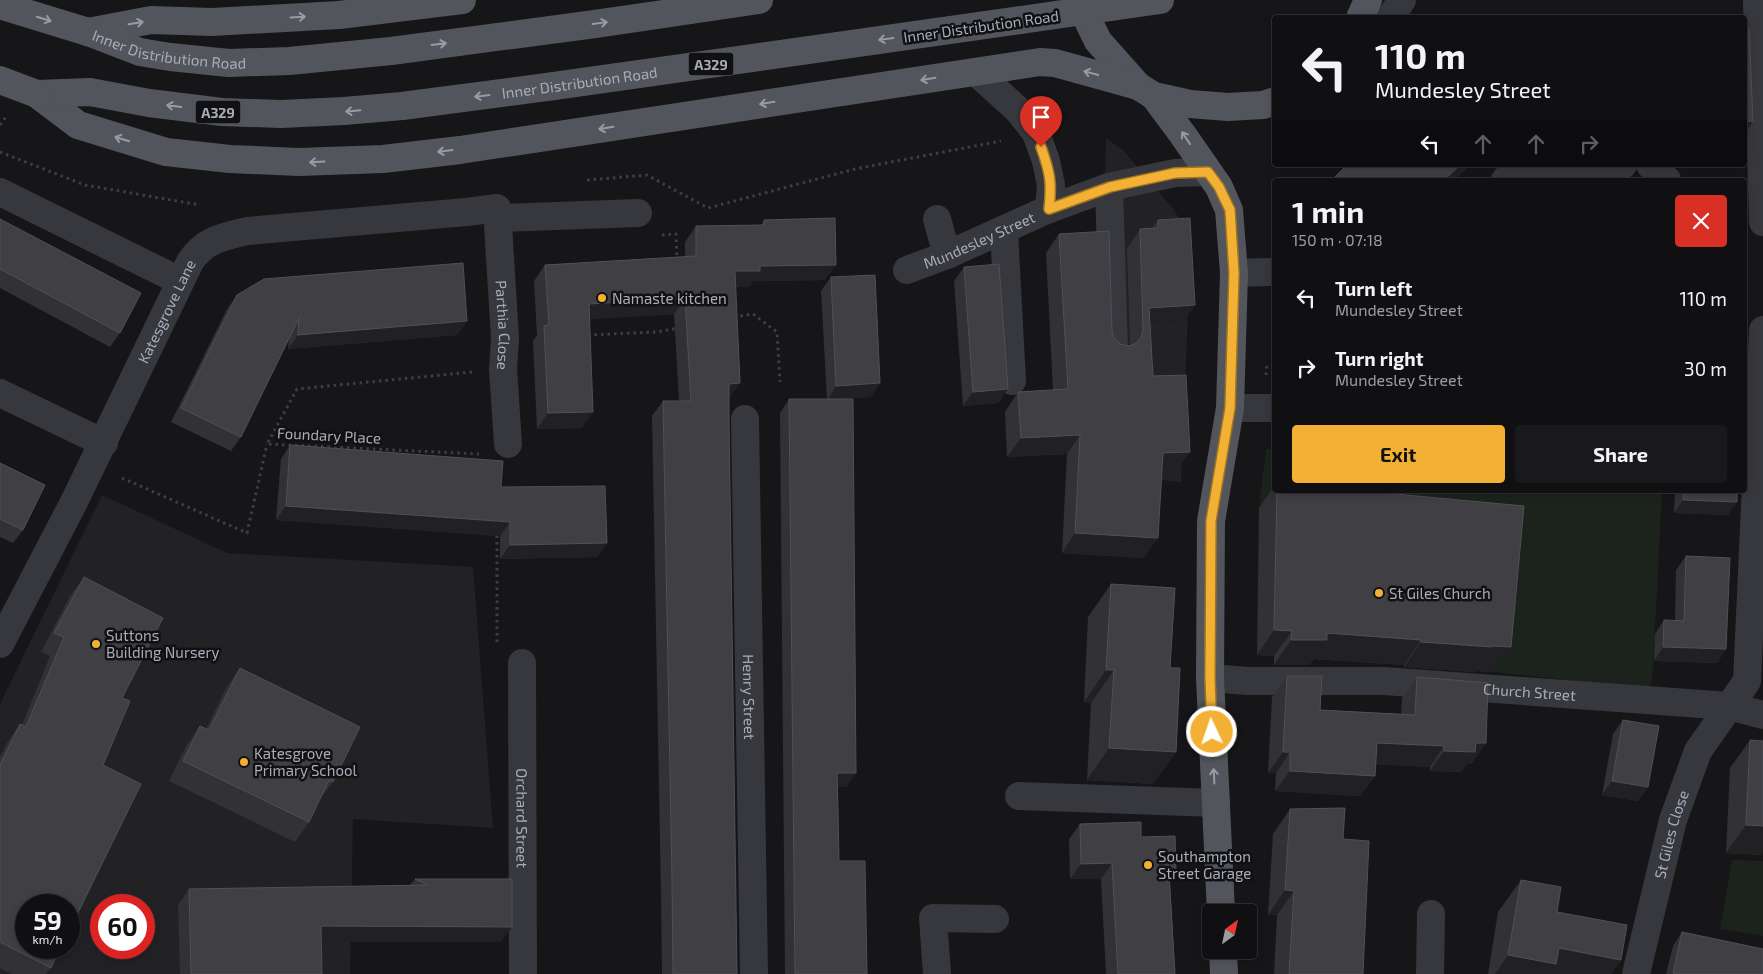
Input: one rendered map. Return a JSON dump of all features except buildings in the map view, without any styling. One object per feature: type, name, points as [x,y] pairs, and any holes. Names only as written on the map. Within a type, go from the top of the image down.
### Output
[{"type":"main road","points":[[88,32],[151,20],[212,22],[339,15],[462,0]]},
{"type":"main road","name":"Inner Distribution Road","points":[[0,5],[88,32],[140,52],[229,63],[338,57],[759,0]]},
{"type":"main road","points":[[1078,0],[1098,41],[1146,91],[1183,134],[1219,187],[1230,210],[1234,273],[1230,408],[1211,521],[1210,678],[1221,904]]},
{"type":"main road","name":"Inner Distribution Road","points":[[0,80],[36,94],[90,92],[149,103],[222,112],[281,114],[344,111],[402,106],[554,86],[1160,0]]},
{"type":"main road","points":[[1361,15],[1368,0]]},
{"type":"main road","name":"A329","points":[[36,94],[78,125],[166,152],[230,159],[299,162],[383,159],[460,150],[1040,62],[1056,63],[1146,91]]},
{"type":"main road","points":[[1146,91],[1190,104],[1228,107],[1263,105],[1272,102]]},
{"type":"main road","points":[[1223,959],[1224,974]]},
{"type":"street","points":[[1392,15],[1402,0]]},
{"type":"street","points":[[1757,0],[1754,186],[1763,222]]},
{"type":"street","name":"Mundesley Street","points":[[976,72],[1018,110],[1036,133],[1052,185],[1049,209]]},
{"type":"street","points":[[1507,178],[1582,175],[1614,167]]},
{"type":"street","points":[[1652,167],[1665,178]]},
{"type":"street","name":"Mundesley Street","points":[[908,270],[1004,231],[1049,209],[1110,187],[1175,173],[1208,172]]},
{"type":"street","points":[[1110,187],[1114,350]]},
{"type":"street","points":[[0,192],[180,282]]},
{"type":"street","name":"Katesgrove Lane","points":[[0,644],[98,454],[180,282],[196,252],[206,244],[247,231],[467,212],[638,213]]},
{"type":"street","name":"Parthia Close","points":[[498,213],[505,338],[503,369],[508,444]]},
{"type":"street","points":[[937,220],[947,255]]},
{"type":"street","points":[[1004,231],[1012,381]]},
{"type":"street","points":[[1234,273],[1270,272]]},
{"type":"street","points":[[1729,706],[1747,681],[1753,384],[1763,330]]},
{"type":"street","points":[[0,392],[98,454]]},
{"type":"street","points":[[1230,408],[1272,408]]},
{"type":"street","name":"Henry Street","points":[[746,419],[754,974]]},
{"type":"street","name":"Orchard Street","points":[[522,663],[523,974]]},
{"type":"street","name":"Church Street","points":[[1210,678],[1248,681],[1384,682],[1729,706],[1763,715]]},
{"type":"street","name":"St Giles Close","points":[[1636,974],[1673,820],[1698,750],[1729,706]]},
{"type":"street","points":[[1019,796],[1216,803]]},
{"type":"street","points":[[1430,914],[1430,974]]},
{"type":"street","points":[[937,974],[933,918],[995,919]]},
{"type":"path","points":[[647,174],[708,208],[855,169],[1007,140]]},
{"type":"path","points":[[0,152],[86,185],[200,205]]},
{"type":"path","points":[[638,213],[639,235],[676,234],[677,262]]},
{"type":"path","points":[[728,318],[753,314],[777,332],[780,382]]},
{"type":"path","points":[[579,335],[656,332],[680,328]]},
{"type":"path","name":"Foundary Place","points":[[503,369],[298,389],[266,444],[482,454],[508,444]]},
{"type":"path","points":[[98,454],[247,532],[266,444]]},
{"type":"path","points":[[497,532],[497,643]]},
{"type":"shaded area","points":[[1106,138],[1124,151],[1175,211],[1191,243],[1181,482],[1110,475],[1102,311]]},
{"type":"shaded area","points":[[1272,448],[1272,493],[1662,493],[1653,669],[1650,689],[1493,672],[1507,532],[1259,508],[1266,449]]},
{"type":"shaded area","name":"Katesgrove Primary School","points":[[102,495],[227,553],[473,567],[493,828],[353,819],[350,974],[0,974],[0,704]]},
{"type":"shaded area","points":[[1732,860],[1763,861],[1763,936],[1720,929]]},
{"type":"pier","points":[[0,0],[83,0],[0,109]]},
{"type":"place","name":"Namaste kitchen","points":[[602,298]]},
{"type":"place","name":"St Giles Church","points":[[1379,593]]},
{"type":"place","name":"Suttons Building Nursery","points":[[96,644]]},
{"type":"place","name":"Katesgrove Primary School","points":[[244,762]]},
{"type":"place","name":"Southampton Street Garage","points":[[1148,865]]},
{"type":"route","points":[[1041,147],[1052,185],[1049,209],[1110,187],[1175,173],[1208,172],[1219,187],[1230,210],[1234,273],[1230,408],[1211,521],[1210,678],[1212,732]]}]
